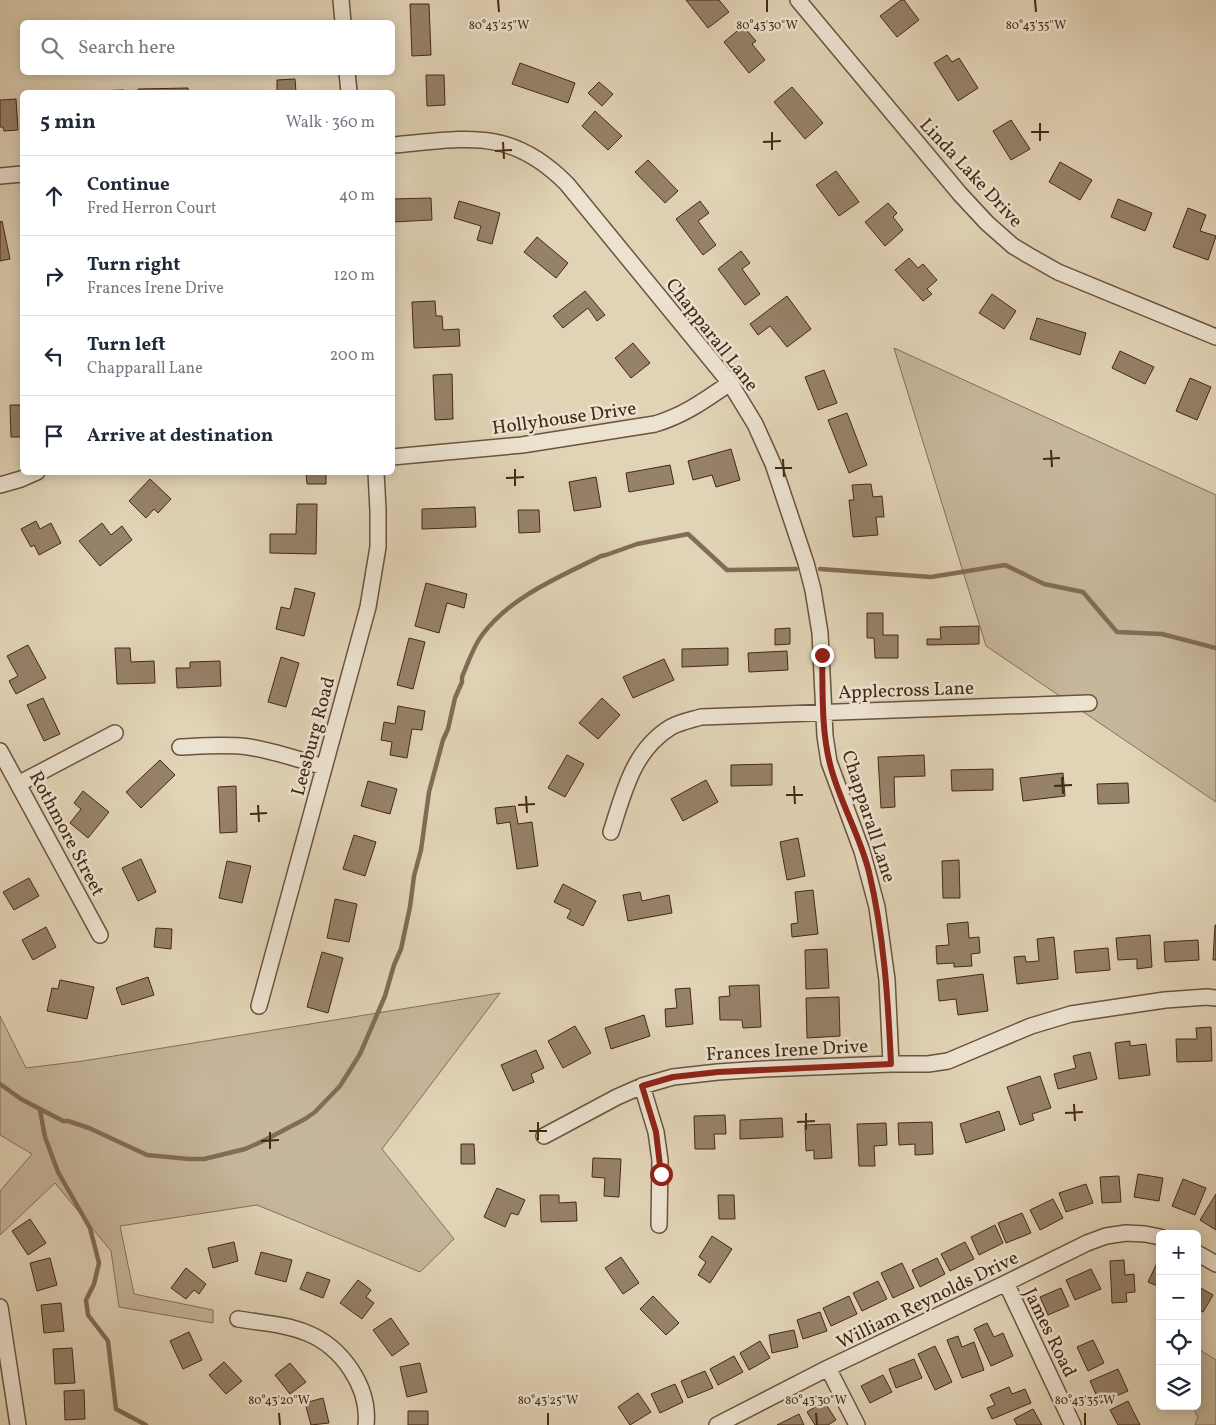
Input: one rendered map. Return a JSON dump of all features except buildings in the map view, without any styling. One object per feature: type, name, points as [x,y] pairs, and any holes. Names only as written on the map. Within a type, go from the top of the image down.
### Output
[{"type":"street","points":[[342,0],[343,20]]},
{"type":"street","name":"Linda Lake Drive","points":[[798,0],[960,194],[987,223],[1013,246],[1058,272],[1216,337]]},
{"type":"street","points":[[347,75],[349,90]]},
{"type":"street","name":"Chapparall Lane","points":[[395,145],[470,139],[491,141],[513,146],[551,168],[730,383],[755,424],[773,464],[813,590],[820,633],[825,736],[829,762],[862,851],[877,907],[887,980],[891,1064]]},
{"type":"street","points":[[0,176],[20,174]]},
{"type":"street","name":"Hollyhouse Drive","points":[[395,457],[522,445],[655,424],[674,418],[692,409],[730,383]]},
{"type":"street","points":[[0,485],[30,475]]},
{"type":"street","name":"Leesburg Road","points":[[259,1006],[368,607],[378,547],[376,475]]},
{"type":"street","name":"Applecross Lane","points":[[611,832],[629,777],[639,758],[655,739],[672,727],[700,717],[1088,703]]},
{"type":"street","points":[[18,784],[115,732]]},
{"type":"street","points":[[180,747],[216,745],[249,747],[282,754],[324,767]]},
{"type":"street","name":"Rothmore Street","points":[[0,750],[100,936]]},
{"type":"street","name":"Frances Irene Drive","points":[[544,1136],[617,1097],[642,1086],[673,1077],[718,1072],[928,1064],[948,1061],[1031,1026],[1071,1014],[1165,1000],[1216,998]]},
{"type":"street","points":[[642,1086],[656,1132],[660,1160],[659,1225]]},
{"type":"street","name":"William Reynolds Drive","points":[[717,1425],[828,1368],[1086,1243],[1106,1236],[1126,1233],[1156,1236]]},
{"type":"street","points":[[1201,1255],[1216,1264]]},
{"type":"street","name":"James Road","points":[[1006,1283],[1073,1425]]},
{"type":"street","points":[[0,1307],[18,1425]]},
{"type":"street","points":[[238,1319],[300,1330],[318,1338],[334,1350],[348,1364],[358,1382],[365,1401],[366,1425]]},
{"type":"street","points":[[828,1368],[857,1425]]},
{"type":"shaded area","points":[[894,348],[1216,495],[1216,802],[986,646]]},
{"type":"shaded area","points":[[500,993],[382,1149],[454,1239],[420,1272],[257,1205],[120,1226],[134,1294],[213,1310],[213,1323],[119,1307],[111,1251],[55,1183],[0,1235],[0,1191],[32,1154],[0,1135],[0,1016],[26,1068],[83,1061]]},
{"type":"shaded area","points":[[1201,1351],[1216,1360],[1216,1425],[1195,1425],[1198,1417],[1194,1410],[1201,1410]]},
{"type":"waterway","points":[[0,1084],[21,1099],[63,1121],[89,1128],[147,1155],[204,1159],[245,1149],[305,1119],[315,1112],[340,1086],[360,1054],[385,996],[401,949],[414,876],[421,850],[429,792],[443,740],[448,729],[455,698],[476,645],[494,621],[522,598],[601,556],[637,544],[688,534],[727,570],[796,569]]},
{"type":"waterway","points":[[820,569],[931,577],[1005,565],[1044,584],[1083,592],[1117,632],[1162,634],[1216,648]]},
{"type":"waterway","points":[[40,1110],[45,1137],[58,1172],[90,1228],[99,1263],[94,1284],[86,1300],[88,1315],[108,1341],[116,1409],[146,1425]]},
{"type":"route","points":[[661,1174],[656,1132],[642,1086],[673,1077],[718,1072],[891,1064],[887,980],[877,907],[868,869],[829,762],[825,736],[822,655]]}]
